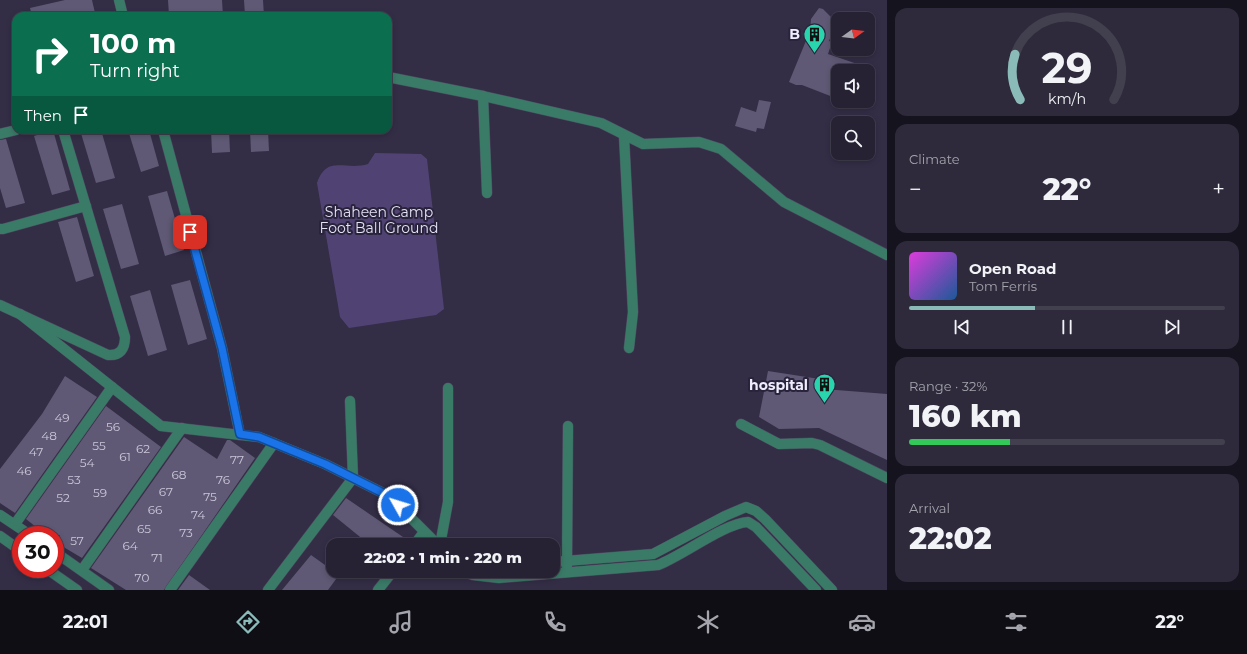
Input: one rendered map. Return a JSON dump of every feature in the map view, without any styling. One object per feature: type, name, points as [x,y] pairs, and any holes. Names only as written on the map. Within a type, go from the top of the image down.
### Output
[{"type":"street","points":[[119,0],[122,12]]},
{"type":"street","points":[[392,78],[483,96],[601,123],[624,136],[643,144],[699,142],[721,149],[784,202],[887,255]]},
{"type":"street","points":[[483,96],[487,193]]},
{"type":"street","points":[[0,134],[12,131]]},
{"type":"street","points":[[1,308],[20,314],[108,355],[115,355],[122,351],[125,346],[125,337],[64,134]]},
{"type":"street","points":[[164,134],[222,348],[240,434]]},
{"type":"street","points":[[624,136],[633,312],[629,348]]},
{"type":"street","points":[[0,229],[86,206]]},
{"type":"street","points":[[20,314],[161,426],[259,437],[325,464],[389,496],[431,538]]},
{"type":"street","points":[[15,524],[112,387]]},
{"type":"street","points":[[440,538],[448,502],[448,388]]},
{"type":"street","points":[[268,590],[354,478],[350,401]]},
{"type":"street","points":[[742,424],[778,444],[820,445],[887,478]]},
{"type":"street","points":[[567,572],[568,426]]},
{"type":"street","points":[[82,570],[182,428]]},
{"type":"street","points":[[170,590],[274,443]]},
{"type":"street","points":[[560,562],[653,554],[746,507],[756,511],[765,519],[832,590]]},
{"type":"street","points":[[0,515],[18,526]]},
{"type":"street","points":[[560,573],[658,565],[674,559],[700,543],[736,525],[748,522],[756,526],[816,590]]},
{"type":"street","points":[[419,538],[424,532]]},
{"type":"street","points":[[0,536],[12,545]]},
{"type":"street","points":[[64,558],[109,590]]},
{"type":"street","points":[[60,578],[77,590]]},
{"type":"street","points":[[378,590],[387,578]]},
{"type":"green space","name":"Shaheen Camp Foot Ball Ground","points":[[375,153],[421,154],[427,159],[444,309],[436,315],[349,328],[340,317],[317,183],[321,174],[331,166],[360,166],[368,164]]},
{"type":"building","points":[[65,0],[92,0],[95,12],[31,12],[30,8]]},
{"type":"building","points":[[168,0],[222,0],[223,12],[169,12]]},
{"type":"building","points":[[244,0],[263,0],[264,12],[245,12]]},
{"type":"building","name":"B","points":[[819,8],[823,9],[831,17],[831,36],[829,41],[831,42],[831,45],[828,54],[857,64],[831,64],[831,96],[802,85],[796,85],[789,82],[810,31],[811,19]]},
{"type":"building","points":[[759,100],[771,102],[764,129],[757,128],[756,132],[735,126],[741,107],[756,112]]},
{"type":"building","points":[[40,134],[54,134],[70,190],[52,195],[34,136]]},
{"type":"building","points":[[81,134],[102,134],[115,178],[96,183]]},
{"type":"building","points":[[129,134],[150,134],[159,166],[141,172]]},
{"type":"building","points":[[211,134],[229,134],[230,152],[212,153]]},
{"type":"building","points":[[250,134],[268,134],[269,151],[251,152]]},
{"type":"building","points":[[6,139],[25,203],[6,208],[0,188],[0,140]]},
{"type":"building","points":[[167,191],[184,250],[165,256],[148,196]]},
{"type":"building","points":[[122,204],[139,264],[121,269],[103,209]]},
{"type":"building","points":[[77,217],[94,276],[76,282],[58,222]]},
{"type":"building","points":[[190,280],[207,339],[188,345],[171,285]]},
{"type":"building","points":[[150,290],[167,350],[148,356],[130,296]]},
{"type":"building","name":"hospital","points":[[768,371],[826,380],[824,389],[887,394],[887,460],[819,428],[779,429],[759,417]]},
{"type":"building","points":[[65,376],[97,397],[15,513],[0,503],[0,469],[42,414]]},
{"type":"building","points":[[106,406],[161,447],[82,558],[64,547],[64,526],[35,526],[26,519]]},
{"type":"building","points":[[184,437],[217,459],[227,440],[230,440],[255,458],[164,590],[126,590],[91,568]]},
{"type":"building","points":[[346,498],[403,537],[361,538],[333,515]]},
{"type":"building","points":[[311,555],[326,566],[326,578],[337,578],[328,590],[282,590]]},
{"type":"building","points":[[189,575],[210,590],[178,590]]},
{"type":"place","name":"B","points":[[815,54]]},
{"type":"place","name":"hospital","points":[[824,404]]},
{"type":"route","points":[[190,232],[222,348],[240,434],[259,437],[325,464],[389,496],[398,505]]}]
